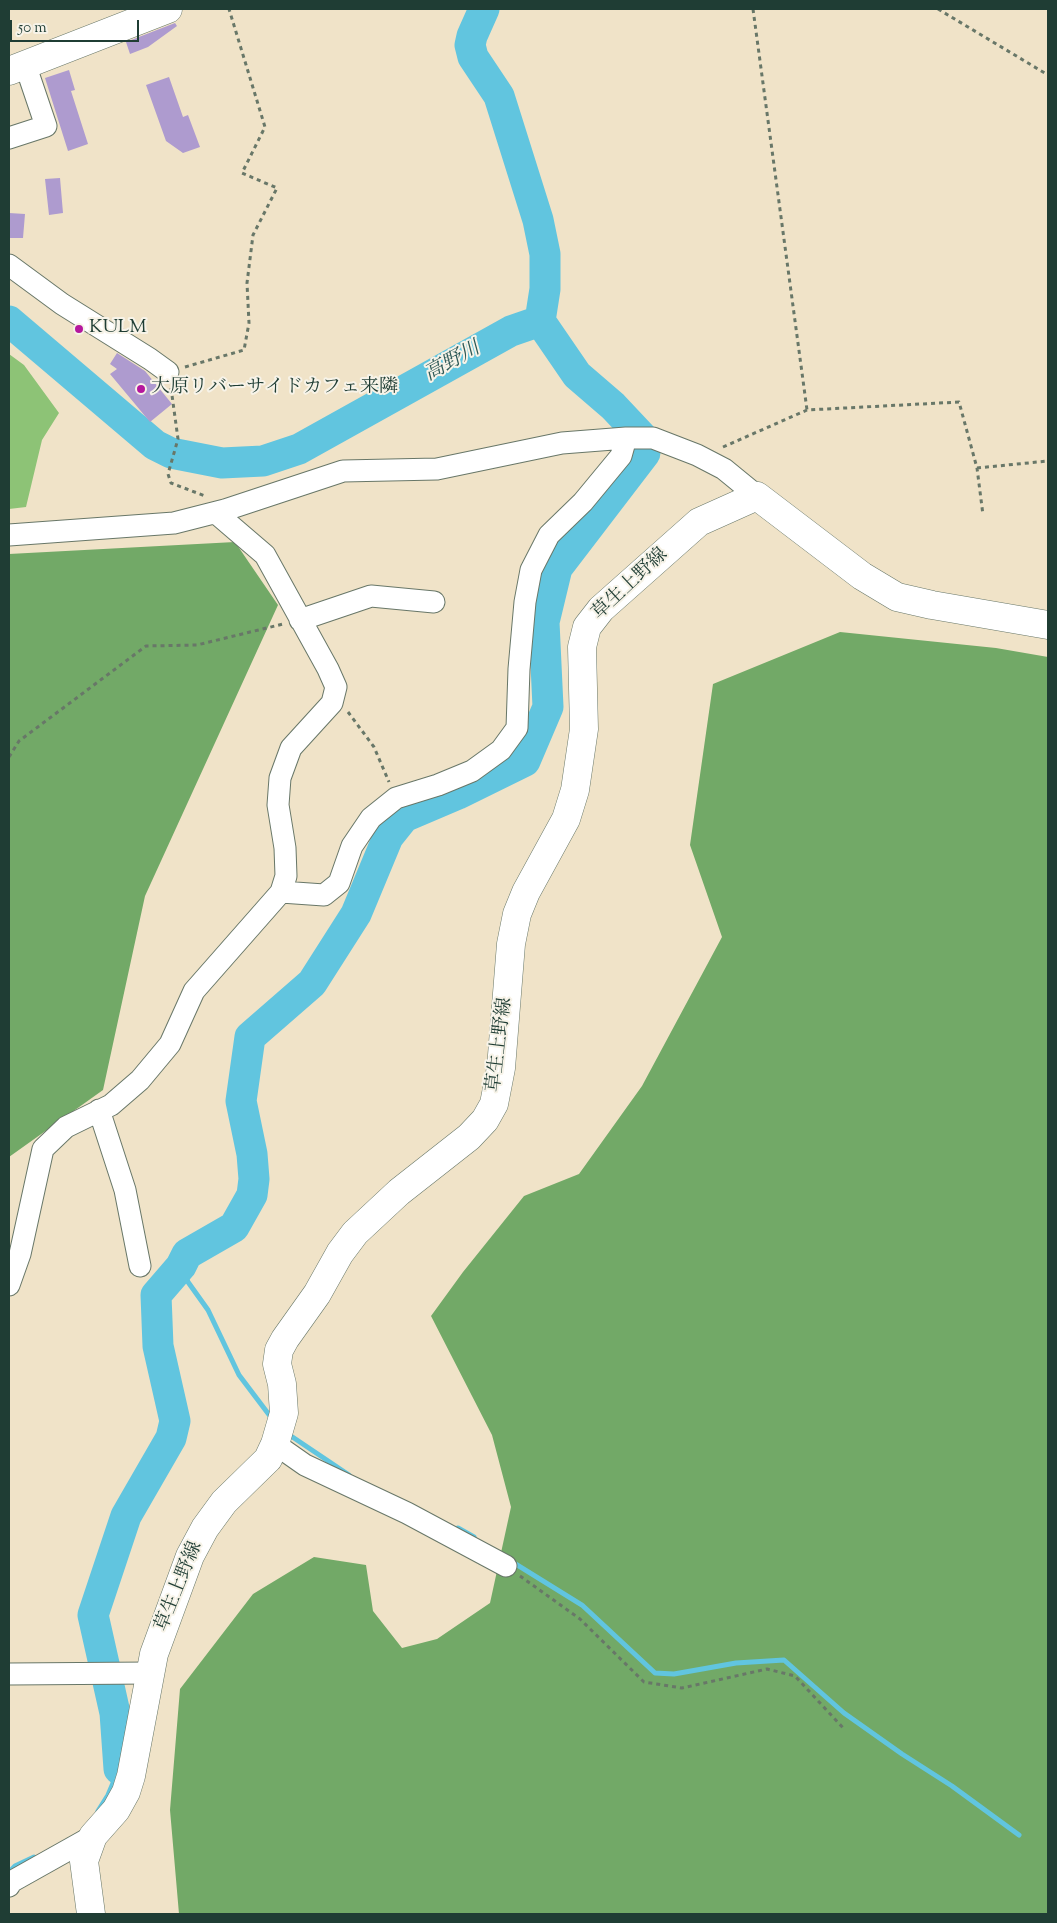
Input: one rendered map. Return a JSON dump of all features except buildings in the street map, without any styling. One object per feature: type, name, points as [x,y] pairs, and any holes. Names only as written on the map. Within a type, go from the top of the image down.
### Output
[{"type":"main road","points":[[17,67],[168,9]]},
{"type":"main road","points":[[757,496],[862,576],[897,597],[1048,625]]},
{"type":"main road","name":"草生上野線","points":[[91,1914],[84,1861],[93,1836],[116,1810],[126,1792],[131,1776],[154,1654],[190,1556],[205,1528],[224,1502],[268,1459],[275,1444],[284,1414],[282,1384],[277,1364],[279,1350],[317,1294],[340,1253],[355,1233],[399,1192],[468,1137],[485,1120],[494,1104],[501,1068],[511,944],[518,914],[526,892],[566,819],[576,790],[584,729],[582,647],[587,627],[601,609],[699,522],[757,496]]},
{"type":"street","points":[[9,138],[46,126],[17,67]]},
{"type":"street","points":[[9,265],[62,304],[150,358],[168,372]]},
{"type":"street","points":[[281,892],[324,895],[339,884],[352,846],[371,818],[396,798],[438,786],[472,771],[501,750],[517,728],[524,612],[531,570],[549,535],[583,502],[621,456],[626,438]]},
{"type":"street","points":[[9,535],[174,523],[216,513],[343,471],[437,469],[562,443],[626,438],[653,438],[698,455],[724,469],[757,496]]},
{"type":"street","points":[[9,1285],[20,1254],[42,1149],[66,1127],[111,1105],[140,1080],[170,1044],[194,991],[281,892],[286,876],[285,848],[278,805],[280,778],[291,748],[332,703],[336,687],[265,555],[216,513]]},
{"type":"street","points":[[300,620],[371,596],[434,602]]},
{"type":"street","points":[[99,1110],[125,1190],[140,1266]]},
{"type":"street","points":[[275,1444],[306,1465],[407,1513],[506,1566]]},
{"type":"street","points":[[9,1674],[151,1673]]},
{"type":"street","points":[[9,1886],[11,1882],[93,1836]]},
{"type":"path","points":[[216,513],[206,496],[171,483],[168,474],[178,439],[168,372],[244,350],[249,323],[247,283],[253,235],[277,188],[242,173],[265,127],[229,9]]},
{"type":"path","points":[[753,9],[807,410]]},
{"type":"path","points":[[938,9],[1048,75]]},
{"type":"path","points":[[698,455],[737,442],[807,410],[958,402],[977,468],[983,515]]},
{"type":"path","points":[[977,468],[1048,460]]},
{"type":"path","points":[[9,757],[19,742],[146,646],[197,645],[300,620]]},
{"type":"path","points":[[334,694],[374,747],[396,798]]},
{"type":"path","points":[[506,1566],[580,1619],[644,1682],[682,1688],[767,1669],[795,1676],[845,1730]]},
{"type":"green space","points":[[9,354],[24,365],[59,413],[42,440],[26,507],[9,509]]},
{"type":"green space","points":[[235,542],[278,605],[145,896],[103,1090],[9,1157],[9,554]]},
{"type":"green space","points":[[840,632],[996,648],[1048,657],[1048,1914],[179,1914],[170,1810],[180,1689],[253,1594],[314,1557],[366,1565],[373,1611],[402,1648],[437,1639],[490,1603],[511,1507],[492,1435],[431,1316],[463,1272],[524,1196],[579,1174],[642,1086],[722,937],[690,845],[713,684]]},
{"type":"waterway","name":"高野川","points":[[484,9],[470,45],[473,57],[499,96],[538,220],[545,254],[545,289],[540,321]]},
{"type":"waterway","name":"高野川","points":[[9,321],[155,445],[171,453],[222,463],[263,461],[299,449],[511,331],[540,321]]},
{"type":"waterway","points":[[119,1769],[115,1713],[93,1615],[126,1516],[171,1438],[175,1421],[158,1346],[156,1295],[181,1266],[187,1254],[234,1227],[252,1195],[254,1179],[252,1154],[241,1101],[250,1037],[312,983],[356,914],[388,837],[404,817],[458,794],[525,761],[548,707],[544,622],[557,568],[645,453],[645,440],[613,406],[577,375],[540,321]]},
{"type":"waterway","points":[[181,1266],[188,1282],[208,1310],[239,1375],[273,1420]]},
{"type":"waterway","points":[[288,1434],[349,1475]]},
{"type":"waterway","points":[[458,1528],[474,1537]]},
{"type":"waterway","points":[[511,1561],[582,1605],[655,1673],[674,1674],[736,1663],[784,1660],[844,1713],[952,1786],[1019,1835]]},
{"type":"waterway","points":[[98,1811],[108,1795],[119,1769]]},
{"type":"waterway","points":[[9,1872],[15,1866],[34,1857]]},
{"type":"place","name":"KULM","points":[[79,329]]},
{"type":"place","name":"大原リバーサイドカフェ来隣","points":[[141,389]]}]
